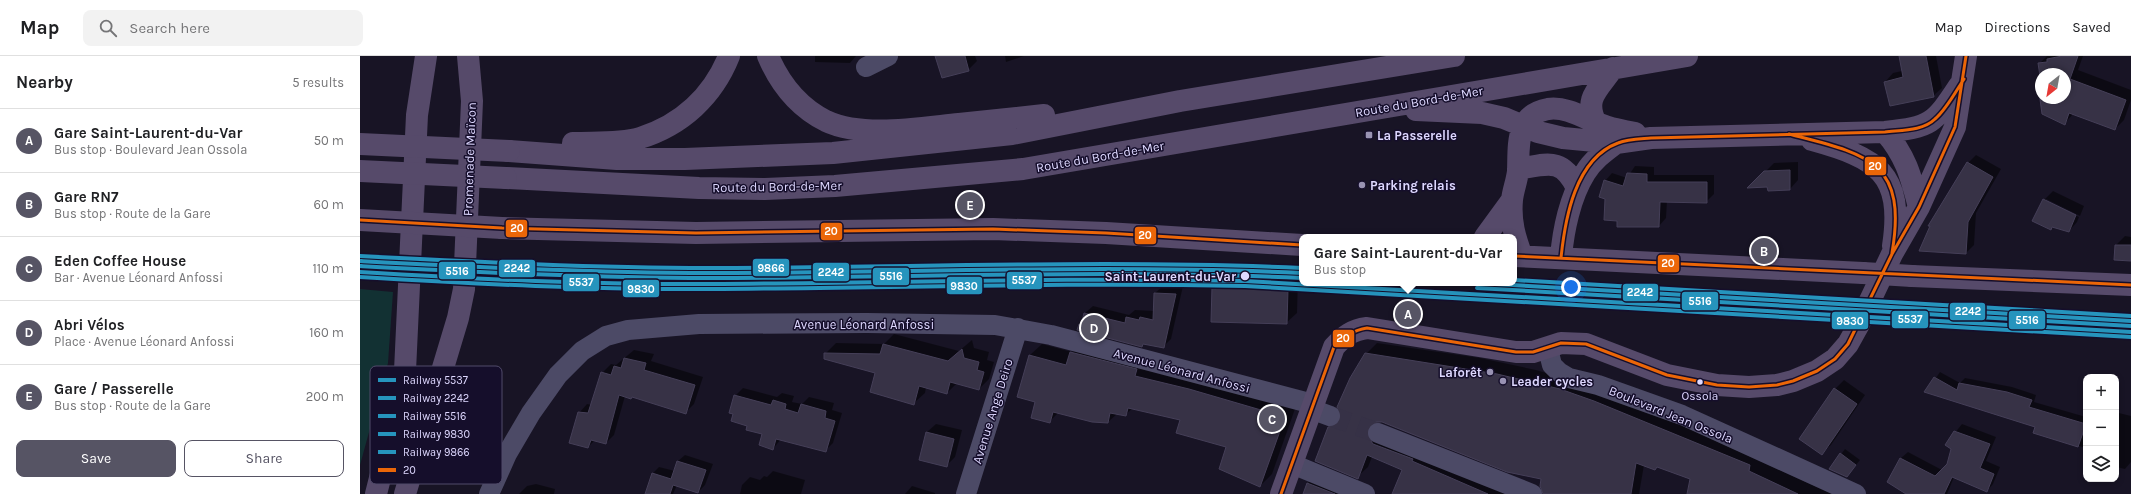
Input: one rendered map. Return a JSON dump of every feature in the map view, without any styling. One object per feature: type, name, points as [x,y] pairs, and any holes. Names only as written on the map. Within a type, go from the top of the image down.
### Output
[{"type":"main road","points":[[405,366],[417,115],[426,56]]},
{"type":"main road","name":"Promenade Maïcon","points":[[444,366],[458,318],[464,289],[472,101],[468,56]]},
{"type":"main road","points":[[519,152],[572,143],[607,142],[639,138],[664,128],[697,106],[710,92],[724,70],[729,56]]},
{"type":"main road","points":[[768,56],[776,74],[799,103],[826,121],[858,128],[908,130],[1180,101]]},
{"type":"main road","points":[[360,144],[519,152],[617,159],[685,159],[833,154],[1012,134],[1180,101],[1454,56]]},
{"type":"main road","name":"Route du Bord-de-Mer","points":[[360,171],[699,188],[765,189],[834,186],[1024,168],[1687,56]]},
{"type":"main road","points":[[1281,494],[1292,464],[1318,409],[1334,347],[1348,334],[1357,329],[1367,328],[1516,352],[1533,352],[1548,349],[1561,343],[1586,344],[1666,375],[1717,385],[1749,387],[1777,385],[1793,382],[1817,371],[1843,351],[1858,326],[1892,254],[1919,207],[1955,127],[1964,79],[1966,56]]},
{"type":"main road","points":[[1596,123],[1590,112],[1591,100],[1613,68]]},
{"type":"main road","points":[[1381,107],[1482,113],[1504,118],[1523,126],[1563,138],[1616,143],[1651,138],[1885,132],[1914,129],[1931,123],[1942,112],[1964,79]]},
{"type":"main road","points":[[1514,234],[1512,200],[1518,169],[1518,141],[1523,126],[1536,113],[1555,109],[1576,114],[1596,123],[1651,138]]},
{"type":"main road","points":[[1885,132],[1901,152],[1906,163],[1919,207]]},
{"type":"main road","points":[[1789,134],[1835,146],[1858,155],[1874,165],[1883,174],[1892,186],[1896,209],[1892,254]]},
{"type":"main road","points":[[1561,258],[1562,240],[1577,188],[1585,173],[1597,158],[1616,143]]},
{"type":"main road","points":[[1518,169],[1555,164],[1562,167],[1571,176],[1577,188]]},
{"type":"main road","points":[[1487,234],[1512,200]]},
{"type":"main road","points":[[360,220],[502,228],[696,233],[993,229],[1106,233],[1299,245]]},
{"type":"main road","points":[[1518,256],[1912,276],[2131,285]]},
{"type":"main road","points":[[376,494],[379,484]]},
{"type":"main road","name":"Promenade Maïcon","points":[[405,494],[408,484]]},
{"type":"street","points":[[866,66],[888,56]]},
{"type":"street","name":"Avenue Léonard Anfossi","points":[[502,465],[507,454],[532,413],[558,375],[582,351],[606,336],[628,330],[699,324],[882,323],[995,325],[1018,328],[1318,409]]},
{"type":"street","name":"Avenue Ange Deiro","points":[[966,494],[1018,328]]},
{"type":"street","name":"Boulevard Jean Ossola","points":[[1548,349],[1552,365],[1559,372],[1569,378],[1598,385],[1682,415],[1856,494]]},
{"type":"street","points":[[1378,433],[1532,494]]},
{"type":"street","points":[[1292,464],[1365,494]]},
{"type":"street","name":"Avenue Léonard Anfossi","points":[[489,494],[494,484]]},
{"type":"green space","points":[[360,289],[393,292],[387,366],[370,366],[370,429],[360,465]]},
{"type":"building","points":[[935,56],[965,56],[969,71],[942,78]]},
{"type":"building","points":[[1899,56],[1926,56],[1934,97],[1890,106],[1884,82],[1903,77]]},
{"type":"building","points":[[2062,56],[2078,56],[2071,76],[2071,68],[2039,68],[2038,63],[2047,62],[2047,59]]},
{"type":"building","points":[[2071,79],[2126,100],[2115,130],[2069,113],[2065,125],[2042,114],[2041,104],[2071,104]]},
{"type":"building","points":[[1967,162],[1993,177],[1968,222],[1966,254],[1919,251],[1930,226],[1928,226]]},
{"type":"building","points":[[1790,170],[1790,190],[1768,191],[1767,187],[1747,188],[1764,171]]},
{"type":"building","points":[[1627,173],[1647,174],[1647,182],[1707,182],[1707,203],[1660,202],[1659,227],[1617,227],[1617,221],[1604,220],[1605,199],[1599,197],[1604,180],[1623,186]]},
{"type":"building","points":[[2043,199],[2076,215],[2069,232],[2052,227],[2051,230],[2032,221]]},
{"type":"building","points":[[2115,245],[2131,245],[2131,261],[2114,260]]},
{"type":"building","points":[[1212,287],[1288,289],[1287,324],[1211,322]]},
{"type":"building","points":[[1154,293],[1176,294],[1164,348],[1143,344],[1142,347],[1077,330],[1079,324],[1081,325],[1084,313],[1125,323],[1126,317],[1139,320],[1140,317],[1153,320]]},
{"type":"building","points":[[883,344],[948,361],[962,349],[964,358],[979,362],[977,370],[984,372],[979,390],[950,382],[947,394],[919,386],[914,405],[870,392],[875,373],[824,359],[824,353],[880,354]]},
{"type":"building","points":[[1070,352],[1137,369],[1135,376],[1189,389],[1285,417],[1260,487],[1219,469],[1226,447],[1176,433],[1180,420],[1128,408],[1126,416],[1110,413],[1108,423],[1092,422],[1053,412],[1050,423],[1031,418],[1035,402],[1017,397],[1029,355],[1066,365]]},
{"type":"building","points":[[1365,353],[1497,374],[1560,389],[1594,401],[1750,465],[1749,471],[1798,494],[1687,494],[1690,479],[1657,467],[1655,470],[1636,463],[1631,494],[1543,494],[1540,486],[1541,479],[1507,472],[1382,422],[1376,422],[1371,424],[1367,429],[1367,435],[1373,444],[1413,459],[1412,461],[1488,494],[1392,494],[1402,470],[1367,455],[1358,479],[1315,461],[1328,427],[1337,425],[1341,420],[1341,414],[1337,407],[1350,378]]},
{"type":"building","points":[[624,358],[646,363],[644,370],[695,385],[686,414],[632,397],[631,399],[619,395],[606,444],[591,440],[588,448],[569,443],[578,412],[588,413],[601,372],[611,375],[614,366],[621,368]]},
{"type":"building","points":[[1934,377],[1957,390],[1959,383],[2007,392],[2032,400],[2029,407],[2083,423],[2083,433],[2078,447],[2033,433],[2035,427],[1924,392]]},
{"type":"building","points":[[1834,388],[1857,404],[1822,455],[1799,439]]},
{"type":"building","points":[[734,395],[771,405],[773,400],[786,404],[785,409],[798,413],[801,404],[826,411],[825,418],[835,421],[826,452],[776,439],[773,450],[759,445],[762,434],[746,430],[747,426],[731,421],[733,414],[729,413]]},
{"type":"building","points":[[1954,431],[1990,444],[1980,468],[1994,474],[1987,492],[1952,477],[1944,494],[1906,494],[1887,482],[1900,458],[1935,476],[1947,464],[1951,449],[1945,445]]},
{"type":"building","points":[[926,432],[954,439],[947,467],[919,460]]},
{"type":"building","points":[[1840,453],[1856,465],[1847,477],[1829,469]]},
{"type":"building","points":[[677,461],[706,470],[698,493],[673,485],[670,494],[645,494],[652,473],[671,479]]},
{"type":"building","points":[[1307,483],[1335,494],[1303,494]]},
{"type":"tunnel","points":[[1330,416],[1378,433]]},
{"type":"rail line","name":"9866","points":[[360,256],[666,268],[1080,264],[1228,265],[1299,268]]},
{"type":"rail line","name":"2242","points":[[360,261],[666,273],[1080,269],[1228,270],[1299,273]]},
{"type":"rail line","name":"5516","points":[[360,266],[666,278],[1080,274],[1228,275],[1299,278]]},
{"type":"rail line","name":"5537","points":[[360,272],[623,284],[1178,280],[1245,281],[1299,284]]},
{"type":"rail line","name":"9830","points":[[360,277],[623,289],[1045,285],[1245,286],[2131,337]]},
{"type":"rail line","name":"9866","points":[[1517,280],[2131,316]]},
{"type":"rail line","name":"2242","points":[[1517,285],[2131,321]]},
{"type":"rail line","name":"5537","points":[[1332,286],[2131,332]]},
{"type":"rail line","name":"5516","points":[[1477,288],[2131,326]]},
{"type":"transit line","name":"20","points":[[1281,494],[1334,347],[1349,334],[1357,330],[1367,328],[1516,352],[1533,352],[1561,343],[1586,344],[1667,375],[1717,385],[1749,387],[1777,385],[1793,381],[1817,371],[1835,359],[1848,344],[1892,254],[1919,207],[1955,127],[1966,56]]},
{"type":"transit line","name":"20","points":[[1561,258],[1569,209],[1582,176],[1592,162],[1603,151],[1618,143],[1651,138],[1885,132],[1918,128],[1930,123],[1939,115],[1947,106],[1964,79]]},
{"type":"transit line","name":"20","points":[[1789,134],[1840,148],[1860,156],[1875,166],[1887,180],[1893,198],[1895,222],[1892,253]]},
{"type":"transit line","name":"20","points":[[360,220],[502,228],[696,233],[993,229],[1106,233],[1299,245]]},
{"type":"transit line","name":"20","points":[[1517,256],[2131,285]]},
{"type":"place","name":"La Passerelle","points":[[1369,135]]},
{"type":"place","name":"Parking relais","points":[[1362,185]]},
{"type":"place","name":"Gare / Passerelle","points":[[970,205]]},
{"type":"place","name":"Gare RN7","points":[[1764,251]]},
{"type":"place","name":"Saint-Laurent-du-Var","points":[[1245,276]]},
{"type":"place","name":"Gare Saint-Laurent-du-Var","points":[[1408,314]]},
{"type":"place","name":"Abri Vélos","points":[[1094,328]]},
{"type":"place","name":"Laforêt","points":[[1490,372]]},
{"type":"place","name":"Leader cycles","points":[[1503,381]]},
{"type":"place","name":"Ossola","points":[[1700,382]]},
{"type":"place","name":"Eden Coffee House","points":[[1272,419]]}]
